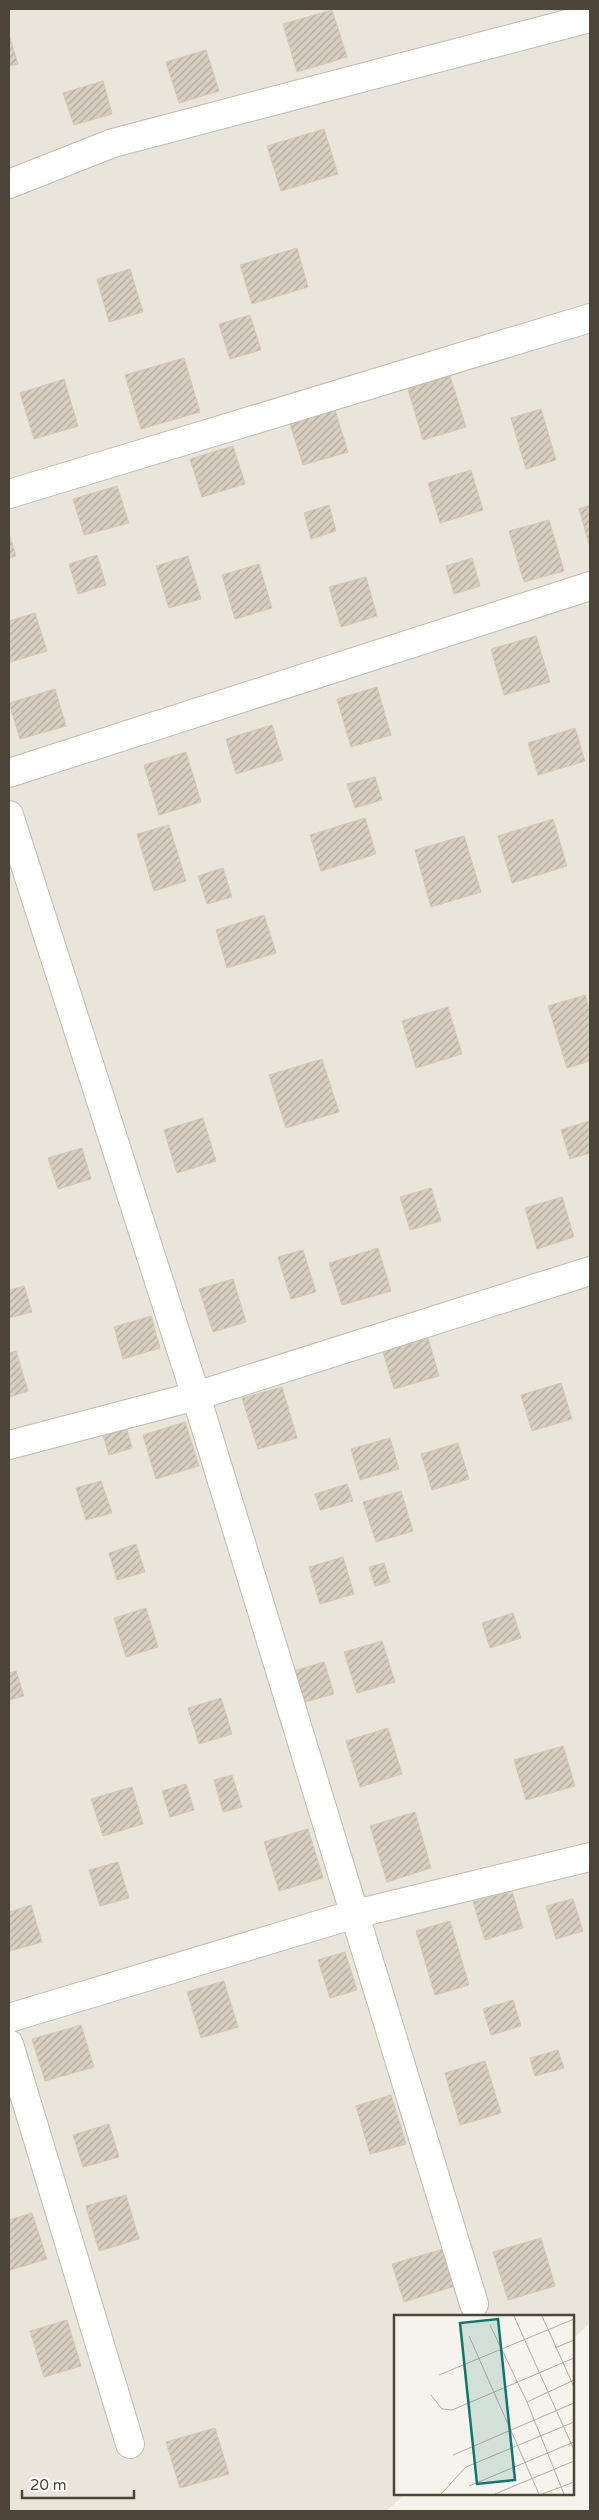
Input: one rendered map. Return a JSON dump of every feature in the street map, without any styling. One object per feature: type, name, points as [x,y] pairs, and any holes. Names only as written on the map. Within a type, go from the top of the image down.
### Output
[{"type":"street","points":[[9,184],[113,143],[590,18]]},
{"type":"street","points":[[9,494],[590,318]]},
{"type":"street","points":[[9,773],[590,586]]},
{"type":"street","points":[[9,815],[196,1396],[474,2304]]},
{"type":"street","points":[[9,1445],[196,1396],[590,1271]]},
{"type":"street","points":[[9,2018],[355,1914],[590,1858]]},
{"type":"street","points":[[9,2044],[130,2444]]},
{"type":"shaded area","points":[[9,9],[590,9],[590,2323],[574,2338],[574,2315],[394,2315],[394,2495],[404,2495],[386,2511],[9,2511]]},
{"type":"building","points":[[332,10],[347,57],[297,72],[283,24]]},
{"type":"building","points":[[9,35],[18,64],[9,66]]},
{"type":"building","points":[[206,50],[219,91],[179,103],[166,62]]},
{"type":"building","points":[[103,81],[112,114],[74,125],[63,93]]},
{"type":"building","points":[[324,129],[338,174],[281,191],[267,146]]},
{"type":"building","points":[[297,248],[308,287],[252,304],[240,265]]},
{"type":"building","points":[[130,269],[143,312],[109,322],[97,279]]},
{"type":"building","points":[[250,315],[261,350],[230,359],[219,324]]},
{"type":"building","points":[[184,358],[200,412],[141,429],[125,375]]},
{"type":"building","points":[[450,376],[466,427],[423,440],[408,389]]},
{"type":"building","points":[[64,379],[78,426],[34,439],[20,393]]},
{"type":"building","points":[[541,409],[556,460],[526,469],[511,418]]},
{"type":"building","points":[[335,410],[348,452],[303,465],[290,424]]},
{"type":"building","points":[[233,446],[245,484],[202,497],[190,459]]},
{"type":"building","points":[[471,470],[483,510],[440,523],[428,483]]},
{"type":"building","points":[[117,486],[129,523],[84,535],[73,499]]},
{"type":"building","points":[[329,505],[336,531],[311,539],[304,513]]},
{"type":"building","points":[[590,505],[590,547],[579,509]]},
{"type":"building","points":[[549,520],[564,571],[524,582],[509,531]]},
{"type":"building","points":[[9,533],[16,556],[9,558]]},
{"type":"building","points":[[97,555],[106,585],[78,594],[69,564]]},
{"type":"building","points":[[188,556],[201,599],[169,608],[156,566]]},
{"type":"building","points":[[472,558],[480,586],[454,594],[446,566]]},
{"type":"building","points":[[259,564],[272,608],[235,619],[222,575]]},
{"type":"building","points":[[366,577],[377,616],[341,627],[329,587]]},
{"type":"building","points":[[35,613],[47,651],[11,662],[9,654],[9,621]]},
{"type":"building","points":[[536,636],[550,682],[504,695],[491,649]]},
{"type":"building","points":[[377,687],[391,735],[351,747],[337,699]]},
{"type":"building","points":[[55,689],[66,726],[20,739],[9,703]]},
{"type":"building","points":[[272,725],[283,760],[236,774],[226,739]]},
{"type":"building","points":[[575,728],[585,761],[538,775],[528,743]]},
{"type":"building","points":[[186,752],[201,802],[159,815],[144,765]]},
{"type":"building","points":[[375,777],[382,800],[355,808],[347,784]]},
{"type":"building","points":[[365,818],[376,854],[321,871],[310,835]]},
{"type":"building","points":[[553,819],[567,866],[512,883],[498,836]]},
{"type":"building","points":[[169,825],[186,881],[154,891],[137,834]]},
{"type":"building","points":[[464,836],[481,892],[431,907],[415,850]]},
{"type":"building","points":[[223,868],[232,897],[207,904],[198,876]]},
{"type":"building","points":[[264,915],[276,953],[227,968],[216,930]]},
{"type":"building","points":[[585,995],[590,1011],[590,1061],[567,1068],[548,1006]]},
{"type":"building","points":[[448,1007],[462,1054],[416,1068],[402,1021]]},
{"type":"building","points":[[322,1059],[339,1112],[286,1128],[269,1075]]},
{"type":"building","points":[[203,1118],[216,1161],[177,1173],[164,1130]]},
{"type":"building","points":[[589,1121],[590,1153],[570,1159],[561,1130]]},
{"type":"building","points":[[82,1148],[91,1179],[58,1189],[48,1158]]},
{"type":"building","points":[[431,1188],[441,1221],[410,1230],[400,1197]]},
{"type":"building","points":[[562,1197],[574,1237],[537,1249],[525,1208]]},
{"type":"building","points":[[378,1248],[391,1291],[342,1305],[329,1263]]},
{"type":"building","points":[[303,1250],[316,1292],[291,1299],[278,1257]]},
{"type":"building","points":[[233,1279],[246,1322],[213,1332],[199,1289]]},
{"type":"building","points":[[24,1286],[32,1312],[9,1318],[9,1290]]},
{"type":"building","points":[[151,1316],[160,1348],[123,1359],[114,1327]]},
{"type":"building","points":[[428,1338],[439,1376],[394,1389],[383,1352]]},
{"type":"building","points":[[16,1351],[28,1391],[9,1397],[9,1353]]},
{"type":"building","points":[[561,1383],[572,1419],[532,1431],[521,1395]]},
{"type":"building","points":[[282,1387],[297,1438],[258,1449],[242,1398]]},
{"type":"building","points":[[185,1422],[199,1466],[156,1479],[143,1435]]},
{"type":"building","points":[[126,1426],[132,1448],[109,1455],[102,1432]]},
{"type":"building","points":[[390,1438],[399,1469],[360,1480],[351,1449]]},
{"type":"building","points":[[458,1443],[469,1479],[432,1490],[421,1454]]},
{"type":"building","points":[[101,1481],[112,1513],[86,1520],[76,1488]]},
{"type":"building","points":[[347,1484],[353,1501],[320,1510],[315,1494]]},
{"type":"building","points":[[401,1491],[413,1531],[376,1542],[363,1502]]},
{"type":"building","points":[[136,1544],[145,1572],[117,1580],[109,1553]]},
{"type":"building","points":[[343,1557],[354,1594],[320,1604],[309,1567]]},
{"type":"building","points":[[384,1563],[390,1582],[375,1586],[369,1567]]},
{"type":"building","points":[[146,1608],[158,1647],[126,1657],[114,1618]]},
{"type":"building","points":[[513,1613],[521,1638],[490,1648],[482,1623]]},
{"type":"building","points":[[382,1641],[395,1682],[357,1693],[344,1652]]},
{"type":"building","points":[[324,1662],[334,1694],[302,1703],[293,1671]]},
{"type":"building","points":[[16,1671],[24,1696],[9,1700],[9,1673]]},
{"type":"building","points":[[221,1698],[232,1734],[199,1744],[188,1708]]},
{"type":"building","points":[[388,1728],[402,1774],[360,1787],[346,1741]]},
{"type":"building","points":[[563,1746],[575,1786],[526,1800],[514,1760]]},
{"type":"building","points":[[232,1775],[242,1807],[223,1812],[214,1780]]},
{"type":"building","points":[[186,1784],[194,1810],[170,1817],[162,1791]]},
{"type":"building","points":[[132,1787],[143,1824],[103,1836],[91,1799]]},
{"type":"building","points":[[415,1812],[431,1868],[387,1882],[370,1826]]},
{"type":"building","points":[[308,1829],[323,1878],[279,1891],[264,1842]]},
{"type":"building","points":[[118,1862],[129,1898],[100,1906],[89,1870]]},
{"type":"building","points":[[512,1891],[523,1928],[485,1940],[473,1902]]},
{"type":"building","points":[[573,1899],[583,1931],[556,1939],[546,1906]]},
{"type":"building","points":[[31,1905],[42,1942],[10,1951],[9,1912]]},
{"type":"building","points":[[450,1921],[469,1985],[435,1995],[416,1931]]},
{"type":"building","points":[[345,1952],[357,1990],[330,1998],[318,1960]]},
{"type":"building","points":[[224,1981],[238,2027],[201,2038],[187,1992]]},
{"type":"building","points":[[513,2000],[521,2026],[491,2035],[483,2009]]},
{"type":"building","points":[[81,2025],[94,2067],[45,2081],[32,2039]]},
{"type":"building","points":[[558,2050],[564,2068],[535,2076],[530,2058]]},
{"type":"building","points":[[485,2061],[501,2113],[460,2125],[445,2073]]},
{"type":"building","points":[[391,2095],[406,2144],[370,2154],[356,2106]]},
{"type":"building","points":[[109,2124],[119,2157],[83,2167],[73,2135]]},
{"type":"building","points":[[126,2195],[139,2239],[99,2251],[86,2206]]},
{"type":"building","points":[[32,2213],[47,2259],[10,2270],[9,2220]]},
{"type":"building","points":[[541,2238],[555,2286],[508,2300],[493,2252]]},
{"type":"building","points":[[443,2249],[455,2286],[404,2302],[392,2264]]},
{"type":"building","points":[[67,2320],[81,2366],[44,2377],[30,2331]]},
{"type":"building","points":[[215,2428],[229,2474],[180,2488],[166,2442]]}]
